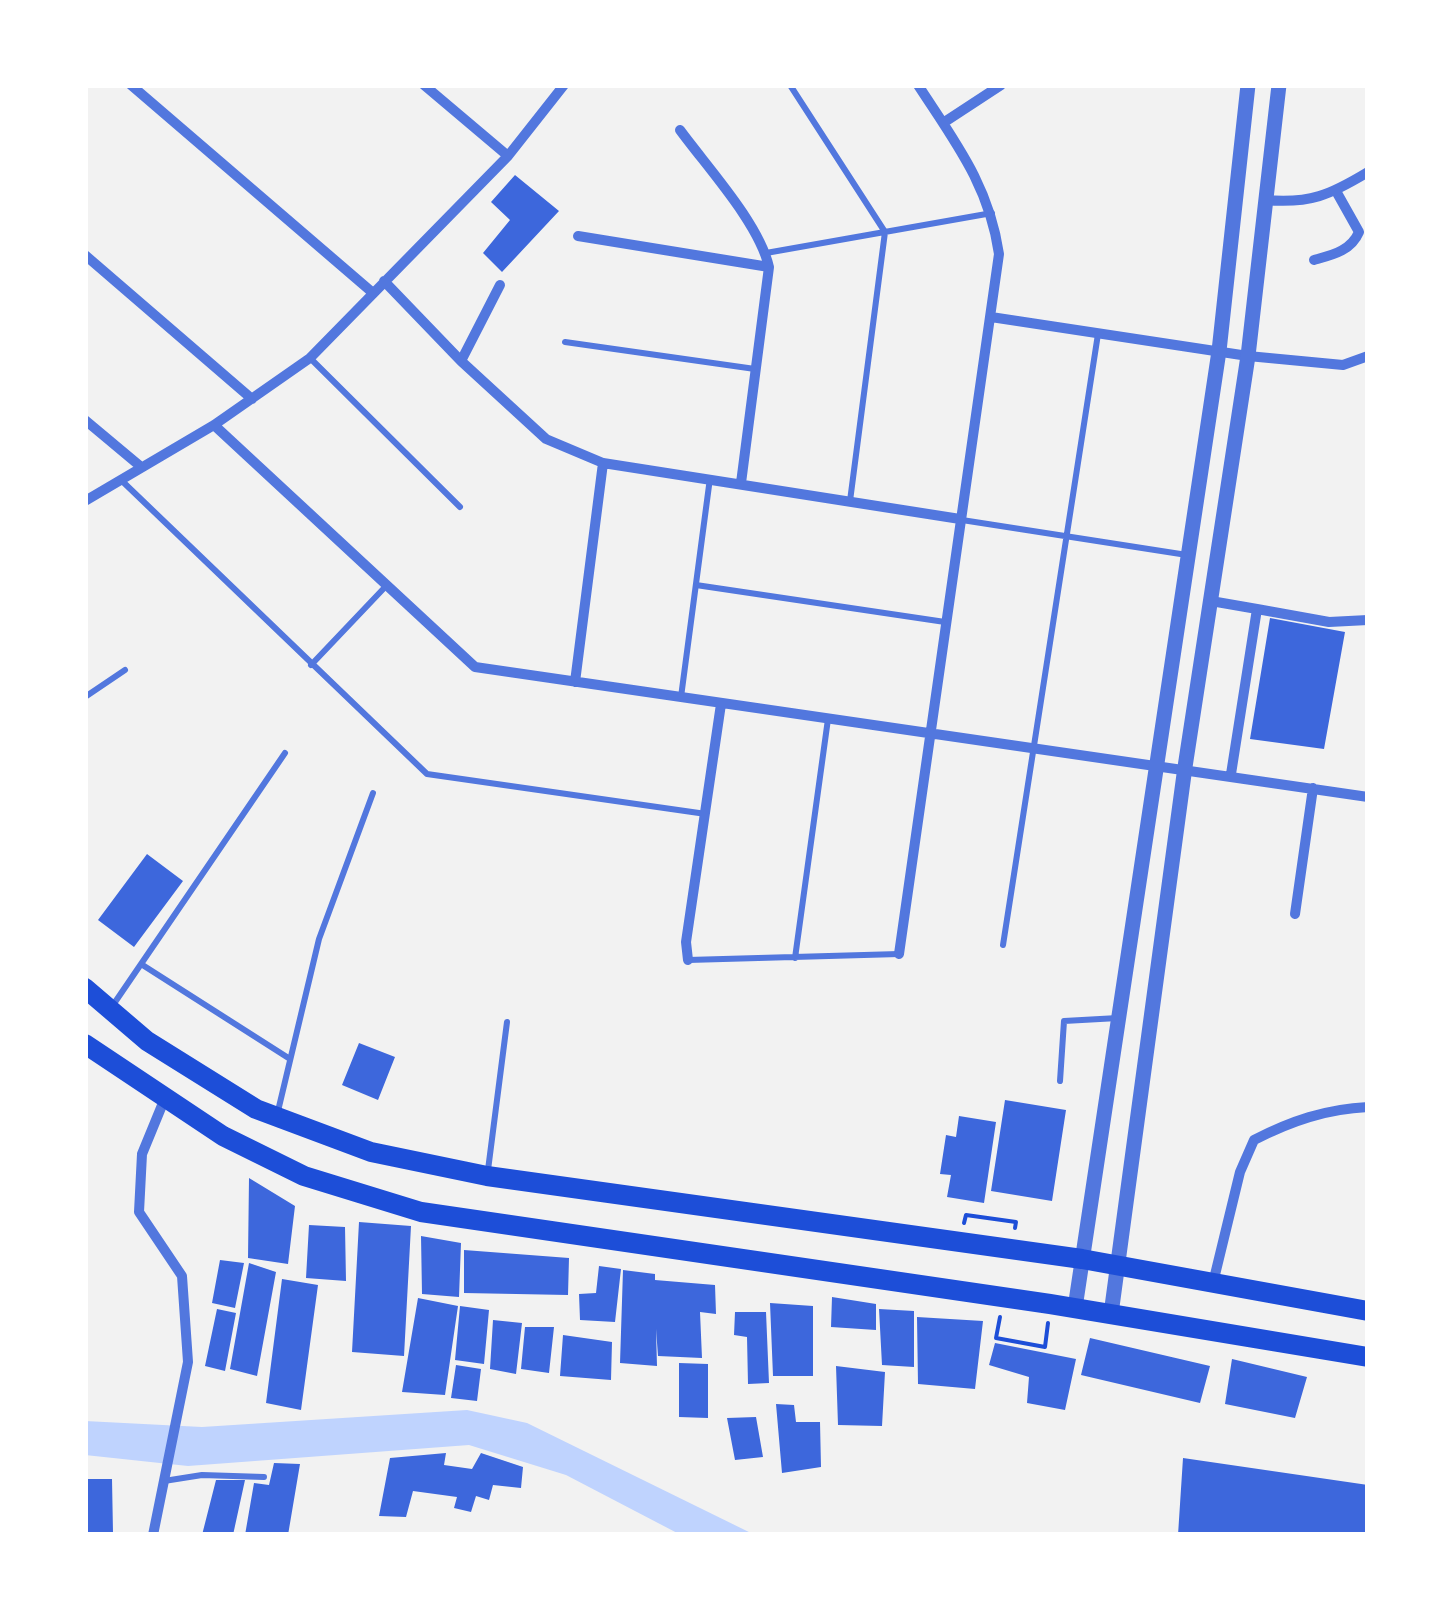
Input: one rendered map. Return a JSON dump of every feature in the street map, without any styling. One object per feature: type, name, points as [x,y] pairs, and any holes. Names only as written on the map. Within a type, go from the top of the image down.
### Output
[{"type":"main road","points":[[85,988],[147,1041],[277,1117],[371,1152],[487,1176],[1082,1259],[1368,1311]]},
{"type":"main road","points":[[85,1044],[223,1136],[304,1176],[421,1212],[1075,1308],[1368,1357]]},
{"type":"street","points":[[131,85],[373,293]]},
{"type":"street","points":[[424,85],[508,156]]},
{"type":"street","points":[[85,501],[214,425],[310,358],[508,156],[564,85]]},
{"type":"street","points":[[899,954],[999,254],[993,212],[971,166],[918,85]]},
{"type":"street","points":[[943,124],[1001,85]]},
{"type":"street","points":[[1075,1308],[1220,351],[1248,85]]},
{"type":"street","points":[[1111,1314],[1185,768],[1248,356],[1279,85]]},
{"type":"street","points":[[680,130],[766,254],[769,267],[741,482]]},
{"type":"street","points":[[1265,200],[1300,203],[1336,191],[1368,172]]},
{"type":"street","points":[[1314,260],[1336,254],[1359,232],[1336,191]]},
{"type":"street","points":[[578,236],[769,267]]},
{"type":"street","points":[[85,255],[252,399]]},
{"type":"street","points":[[384,281],[461,361],[546,439],[603,463],[960,519]]},
{"type":"street","points":[[461,361],[500,284]]},
{"type":"street","points":[[992,317],[1248,356],[1342,365],[1368,356]]},
{"type":"street","points":[[85,420],[140,466]]},
{"type":"street","points":[[214,425],[475,667],[930,730],[1368,797]]},
{"type":"street","points":[[575,682],[603,463]]},
{"type":"street","points":[[1210,601],[1328,622],[1368,620]]},
{"type":"street","points":[[1231,774],[1257,609]]},
{"type":"street","points":[[688,960],[686,942],[721,704]]},
{"type":"street","points":[[1295,914],[1313,788]]},
{"type":"street","points":[[153,1535],[188,1362],[182,1276],[139,1212],[142,1154],[165,1098]]},
{"type":"street","points":[[1213,1283],[1240,1172],[1254,1140],[1288,1123],[1337,1109],[1368,1108]]},
{"type":"lane","points":[[790,85],[886,232],[850,501]]},
{"type":"lane","points":[[766,254],[993,212]]},
{"type":"lane","points":[[1003,946],[1098,333]]},
{"type":"lane","points":[[565,342],[756,369]]},
{"type":"lane","points":[[310,358],[460,507]]},
{"type":"lane","points":[[680,698],[710,478]]},
{"type":"lane","points":[[120,479],[427,774],[706,814]]},
{"type":"lane","points":[[960,519],[1188,555]]},
{"type":"lane","points":[[311,665],[386,585]]},
{"type":"lane","points":[[696,585],[946,622]]},
{"type":"lane","points":[[85,697],[125,670]]},
{"type":"lane","points":[[795,958],[828,718]]},
{"type":"lane","points":[[110,1009],[285,753]]},
{"type":"lane","points":[[277,1117],[319,939],[372,793]]},
{"type":"lane","points":[[688,960],[899,954]]},
{"type":"lane","points":[[141,964],[290,1060]]},
{"type":"lane","points":[[1060,1081],[1064,1021],[1118,1018]]},
{"type":"lane","points":[[487,1176],[507,1022]]},
{"type":"lane","points":[[165,1476],[264,1477]]},
{"type":"path","points":[[966,1215],[1016,1222]]},
{"type":"path","points":[[996,1338],[1044,1347]]},
{"type":"water","points":[[467,1410],[527,1423],[755,1535],[681,1535],[566,1475],[469,1445],[188,1466],[85,1455],[85,1421],[202,1427]]},
{"type":"building","points":[[515,175],[559,211],[502,272],[483,253],[510,220],[491,202]]},
{"type":"building","points":[[1270,618],[1345,632],[1324,749],[1250,739]]},
{"type":"building","points":[[147,854],[183,881],[134,947],[98,920]]},
{"type":"building","points":[[359,1043],[395,1057],[378,1100],[342,1085]]},
{"type":"building","points":[[1005,1100],[1066,1110],[1052,1201],[991,1191]]},
{"type":"building","points":[[959,1116],[996,1122],[984,1203],[947,1197],[951,1175],[940,1174],[946,1135],[956,1137]]},
{"type":"building","points":[[249,1178],[295,1206],[288,1264],[248,1258]]},
{"type":"building","points":[[359,1222],[411,1226],[404,1356],[352,1352]]},
{"type":"building","points":[[309,1225],[345,1227],[346,1281],[306,1278]]},
{"type":"building","points":[[421,1236],[461,1243],[459,1297],[422,1294]]},
{"type":"building","points":[[464,1250],[569,1258],[568,1295],[464,1293]]},
{"type":"building","points":[[220,1260],[244,1263],[235,1308],[212,1303]]},
{"type":"building","points":[[249,1263],[276,1272],[257,1376],[230,1369]]},
{"type":"building","points":[[599,1266],[621,1269],[615,1322],[580,1320],[579,1294],[596,1293]]},
{"type":"building","points":[[623,1270],[655,1274],[655,1280],[715,1285],[716,1314],[700,1312],[702,1358],[658,1356],[656,1329],[657,1366],[620,1363]]},
{"type":"building","points":[[282,1279],[318,1285],[301,1410],[266,1403]]},
{"type":"building","points":[[832,1297],[876,1304],[876,1330],[831,1327]]},
{"type":"building","points":[[418,1298],[458,1306],[445,1395],[402,1392]]},
{"type":"building","points":[[770,1303],[813,1306],[813,1376],[773,1376]]},
{"type":"building","points":[[460,1306],[489,1310],[484,1364],[455,1360]]},
{"type":"building","points":[[217,1309],[236,1313],[225,1371],[205,1366]]},
{"type":"building","points":[[879,1309],[914,1311],[914,1367],[882,1365]]},
{"type":"building","points":[[735,1312],[766,1312],[769,1383],[748,1384],[747,1337],[734,1335]]},
{"type":"building","points":[[917,1317],[983,1321],[975,1389],[918,1384]]},
{"type":"building","points":[[493,1320],[522,1323],[516,1374],[490,1369]]},
{"type":"building","points":[[525,1327],[554,1327],[549,1373],[521,1369]]},
{"type":"building","points":[[563,1335],[612,1342],[611,1380],[560,1376]]},
{"type":"building","points":[[1090,1338],[1210,1366],[1200,1403],[1081,1375]]},
{"type":"building","points":[[995,1343],[1076,1359],[1065,1410],[1027,1403],[1029,1377],[989,1365]]},
{"type":"building","points":[[1232,1359],[1307,1377],[1295,1418],[1225,1404]]},
{"type":"building","points":[[679,1363],[708,1364],[708,1418],[679,1417]]},
{"type":"building","points":[[456,1365],[481,1369],[477,1401],[451,1398]]},
{"type":"building","points":[[836,1366],[885,1372],[882,1426],[838,1425]]},
{"type":"building","points":[[776,1404],[794,1405],[796,1422],[820,1422],[821,1467],[782,1473]]},
{"type":"building","points":[[756,1417],[763,1457],[735,1460],[727,1418]]},
{"type":"building","points":[[446,1453],[444,1465],[472,1469],[481,1453],[523,1467],[521,1488],[493,1485],[489,1500],[476,1496],[471,1512],[454,1508],[457,1497],[413,1491],[406,1517],[379,1516],[390,1458]]},
{"type":"building","points":[[1183,1458],[1368,1485],[1368,1535],[1178,1535]]},
{"type":"building","points":[[274,1463],[300,1464],[288,1535],[245,1535],[254,1483],[269,1485]]},
{"type":"building","points":[[85,1479],[112,1479],[113,1533],[85,1533]]},
{"type":"building","points":[[216,1480],[245,1480],[233,1535],[202,1535]]}]
